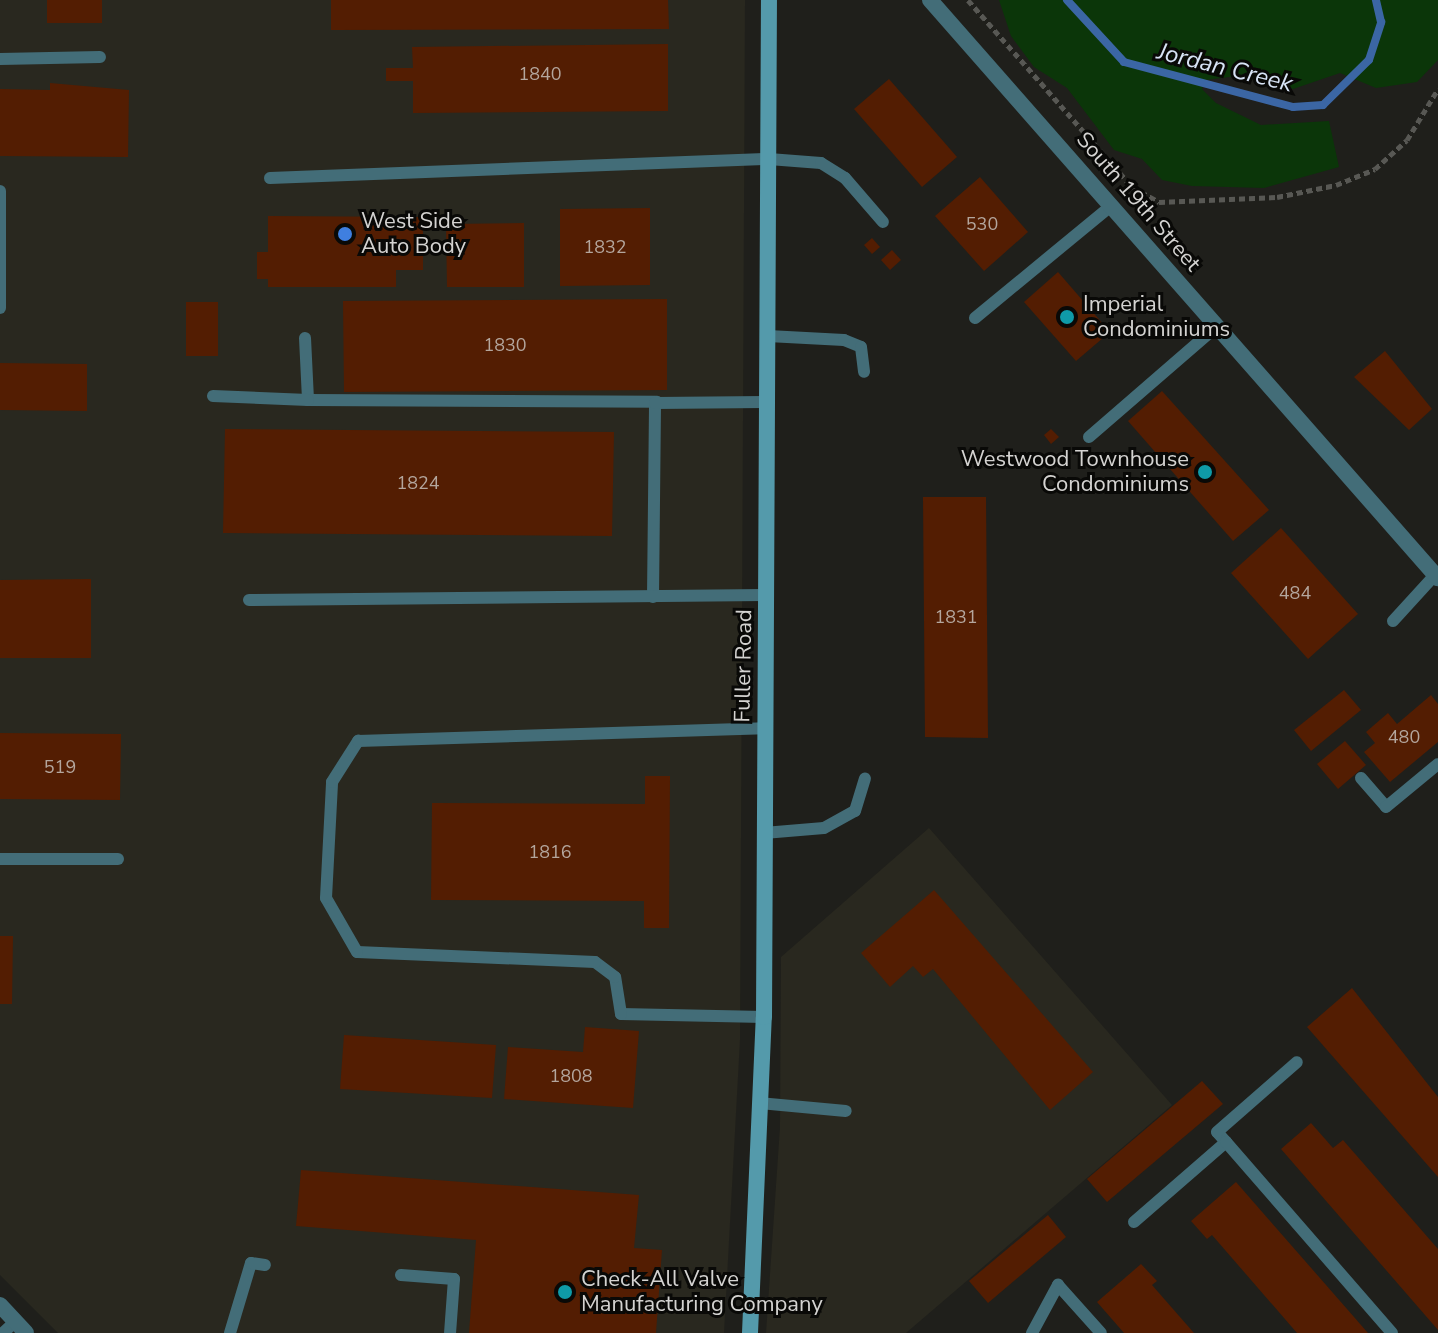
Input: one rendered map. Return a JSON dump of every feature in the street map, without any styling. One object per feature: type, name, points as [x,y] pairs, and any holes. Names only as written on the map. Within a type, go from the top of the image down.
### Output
[{"type":"street","name":"Fuller Road","points":[[750,1333],[764,1017],[769,0]]},
{"type":"street","name":"South 19th Street","points":[[930,0],[1436,576]]},
{"type":"street","points":[[0,1305],[15,1329]]},
{"type":"lane","points":[[0,59],[100,57]]},
{"type":"lane","points":[[270,178],[769,159],[821,163],[845,178],[883,222]]},
{"type":"lane","points":[[0,191],[0,308]]},
{"type":"lane","points":[[975,318],[1111,206]]},
{"type":"lane","points":[[1089,437],[1217,326]]},
{"type":"lane","points":[[768,336],[844,340],[861,347],[864,372]]},
{"type":"lane","points":[[305,338],[308,400]]},
{"type":"lane","points":[[213,396],[308,400],[768,402]]},
{"type":"lane","points":[[653,597],[657,402]]},
{"type":"lane","points":[[1393,621],[1436,576]]},
{"type":"lane","points":[[249,600],[766,595]]},
{"type":"lane","points":[[764,1017],[621,1014],[615,977],[595,962],[357,952],[326,898],[332,782],[358,741],[765,728]]},
{"type":"lane","points":[[1361,778],[1386,807],[1438,764]]},
{"type":"lane","points":[[764,833],[824,828],[855,811],[865,779]]},
{"type":"lane","points":[[0,859],[118,859]]},
{"type":"lane","points":[[1297,1062],[1217,1132],[1392,1333]]},
{"type":"lane","points":[[760,1103],[846,1111]]},
{"type":"lane","points":[[1134,1222],[1226,1142]]},
{"type":"lane","points":[[230,1333],[251,1263],[265,1265]]},
{"type":"lane","points":[[401,1275],[454,1279],[450,1333]]},
{"type":"lane","points":[[1032,1333],[1058,1285],[1101,1333]]},
{"type":"path","points":[[968,0],[1132,187],[1159,202],[1277,197],[1336,185],[1375,169],[1407,140],[1438,89]]},
{"type":"shaded area","points":[[0,0],[745,0],[740,1040],[724,1333],[58,1333],[0,1275]]},
{"type":"shaded area","points":[[929,828],[1172,1105],[906,1333],[766,1333],[780,1127],[781,957]]},
{"type":"green space","points":[[999,0],[1438,0],[1438,60],[1417,82],[1376,88],[1340,73],[1293,89],[1246,75],[1205,80],[1202,89],[1216,103],[1261,125],[1329,121],[1339,167],[1264,188],[1192,186],[1162,180],[1142,159],[1114,150],[1067,88],[1034,67],[1011,36]]},
{"type":"building","points":[[47,0],[102,0],[102,23],[47,23]]},
{"type":"building","points":[[331,0],[668,0],[669,29],[331,30]]},
{"type":"building","points":[[668,44],[668,111],[413,113],[413,81],[386,81],[386,68],[413,68],[412,47]]},
{"type":"building","points":[[889,79],[957,157],[922,187],[854,109]]},
{"type":"building","points":[[50,83],[129,90],[128,157],[0,156],[0,89],[50,90]]},
{"type":"building","points":[[980,177],[1028,232],[984,271],[935,216]]},
{"type":"building","points":[[650,208],[650,285],[560,286],[560,209]]},
{"type":"building","name":"West Side Auto Body","points":[[268,216],[423,217],[423,270],[396,270],[396,287],[268,287],[268,279],[257,279],[257,252],[268,252]]},
{"type":"building","points":[[524,223],[524,287],[447,287],[446,224]]},
{"type":"building","points":[[872,238],[880,247],[872,254],[864,245]]},
{"type":"building","points":[[892,250],[901,260],[890,270],[881,260]]},
{"type":"building","name":"Imperial Condominiums","points":[[1058,272],[1110,332],[1076,361],[1024,302]]},
{"type":"building","points":[[667,299],[667,390],[344,392],[343,301]]},
{"type":"building","points":[[186,302],[218,302],[218,356],[186,356]]},
{"type":"building","points":[[1385,351],[1432,409],[1409,430],[1354,377]]},
{"type":"building","points":[[0,363],[87,364],[87,411],[0,410]]},
{"type":"building","name":"Westwood Townhouse Condominiums","points":[[1162,391],[1269,510],[1233,541],[1128,421]]},
{"type":"building","points":[[225,429],[614,432],[612,536],[223,533]]},
{"type":"building","points":[[1051,429],[1059,437],[1051,444],[1044,435]]},
{"type":"building","points":[[923,497],[986,497],[988,738],[925,737]]},
{"type":"building","points":[[1281,528],[1358,614],[1308,659],[1231,573]]},
{"type":"building","points":[[91,579],[91,658],[0,658],[0,580]]},
{"type":"building","points":[[1344,690],[1361,710],[1311,751],[1294,730]]},
{"type":"building","points":[[1431,695],[1438,704],[1438,742],[1390,782],[1364,752],[1375,743],[1366,732],[1388,713],[1397,724]]},
{"type":"building","points":[[0,733],[121,734],[120,800],[0,799]]},
{"type":"building","points":[[1345,741],[1366,765],[1338,789],[1317,764]]},
{"type":"building","points":[[645,776],[670,776],[669,928],[644,928],[644,901],[431,900],[432,803],[645,804]]},
{"type":"building","points":[[934,890],[1093,1072],[1050,1110],[933,969],[923,977],[913,966],[890,987],[861,953]]},
{"type":"building","points":[[0,936],[13,936],[12,1004],[0,1004]]},
{"type":"building","points":[[1352,988],[1438,1097],[1438,1177],[1307,1027]]},
{"type":"building","points":[[585,1027],[639,1031],[633,1108],[504,1099],[508,1047],[583,1052]]},
{"type":"building","points":[[344,1035],[496,1045],[492,1098],[340,1089]]},
{"type":"building","points":[[1202,1081],[1223,1104],[1107,1202],[1087,1179]]},
{"type":"building","points":[[1311,1123],[1333,1148],[1343,1140],[1438,1249],[1438,1330],[1281,1149]]},
{"type":"building","name":"Check-All Valve Manufacturing Company","points":[[301,1170],[639,1195],[634,1248],[662,1250],[656,1333],[469,1333],[476,1240],[296,1226]]},
{"type":"building","points":[[1236,1182],[1368,1333],[1297,1333],[1212,1235],[1207,1239],[1191,1221]]},
{"type":"building","points":[[1048,1215],[1066,1237],[988,1303],[969,1281]]},
{"type":"building","points":[[1141,1264],[1157,1281],[1152,1285],[1194,1333],[1124,1333],[1097,1302]]},
{"type":"waterway","name":"Jordan Creek","points":[[1067,0],[1124,62],[1293,107],[1323,105],[1369,60],[1381,22],[1376,0]]},
{"type":"place","name":"West Side Auto Body","points":[[345,234]]},
{"type":"place","name":"Imperial Condominiums","points":[[1067,317]]},
{"type":"place","name":"Westwood Townhouse Condominiums","points":[[1205,472]]},
{"type":"place","name":"Check-All Valve Manufacturing Company","points":[[565,1292]]}]
